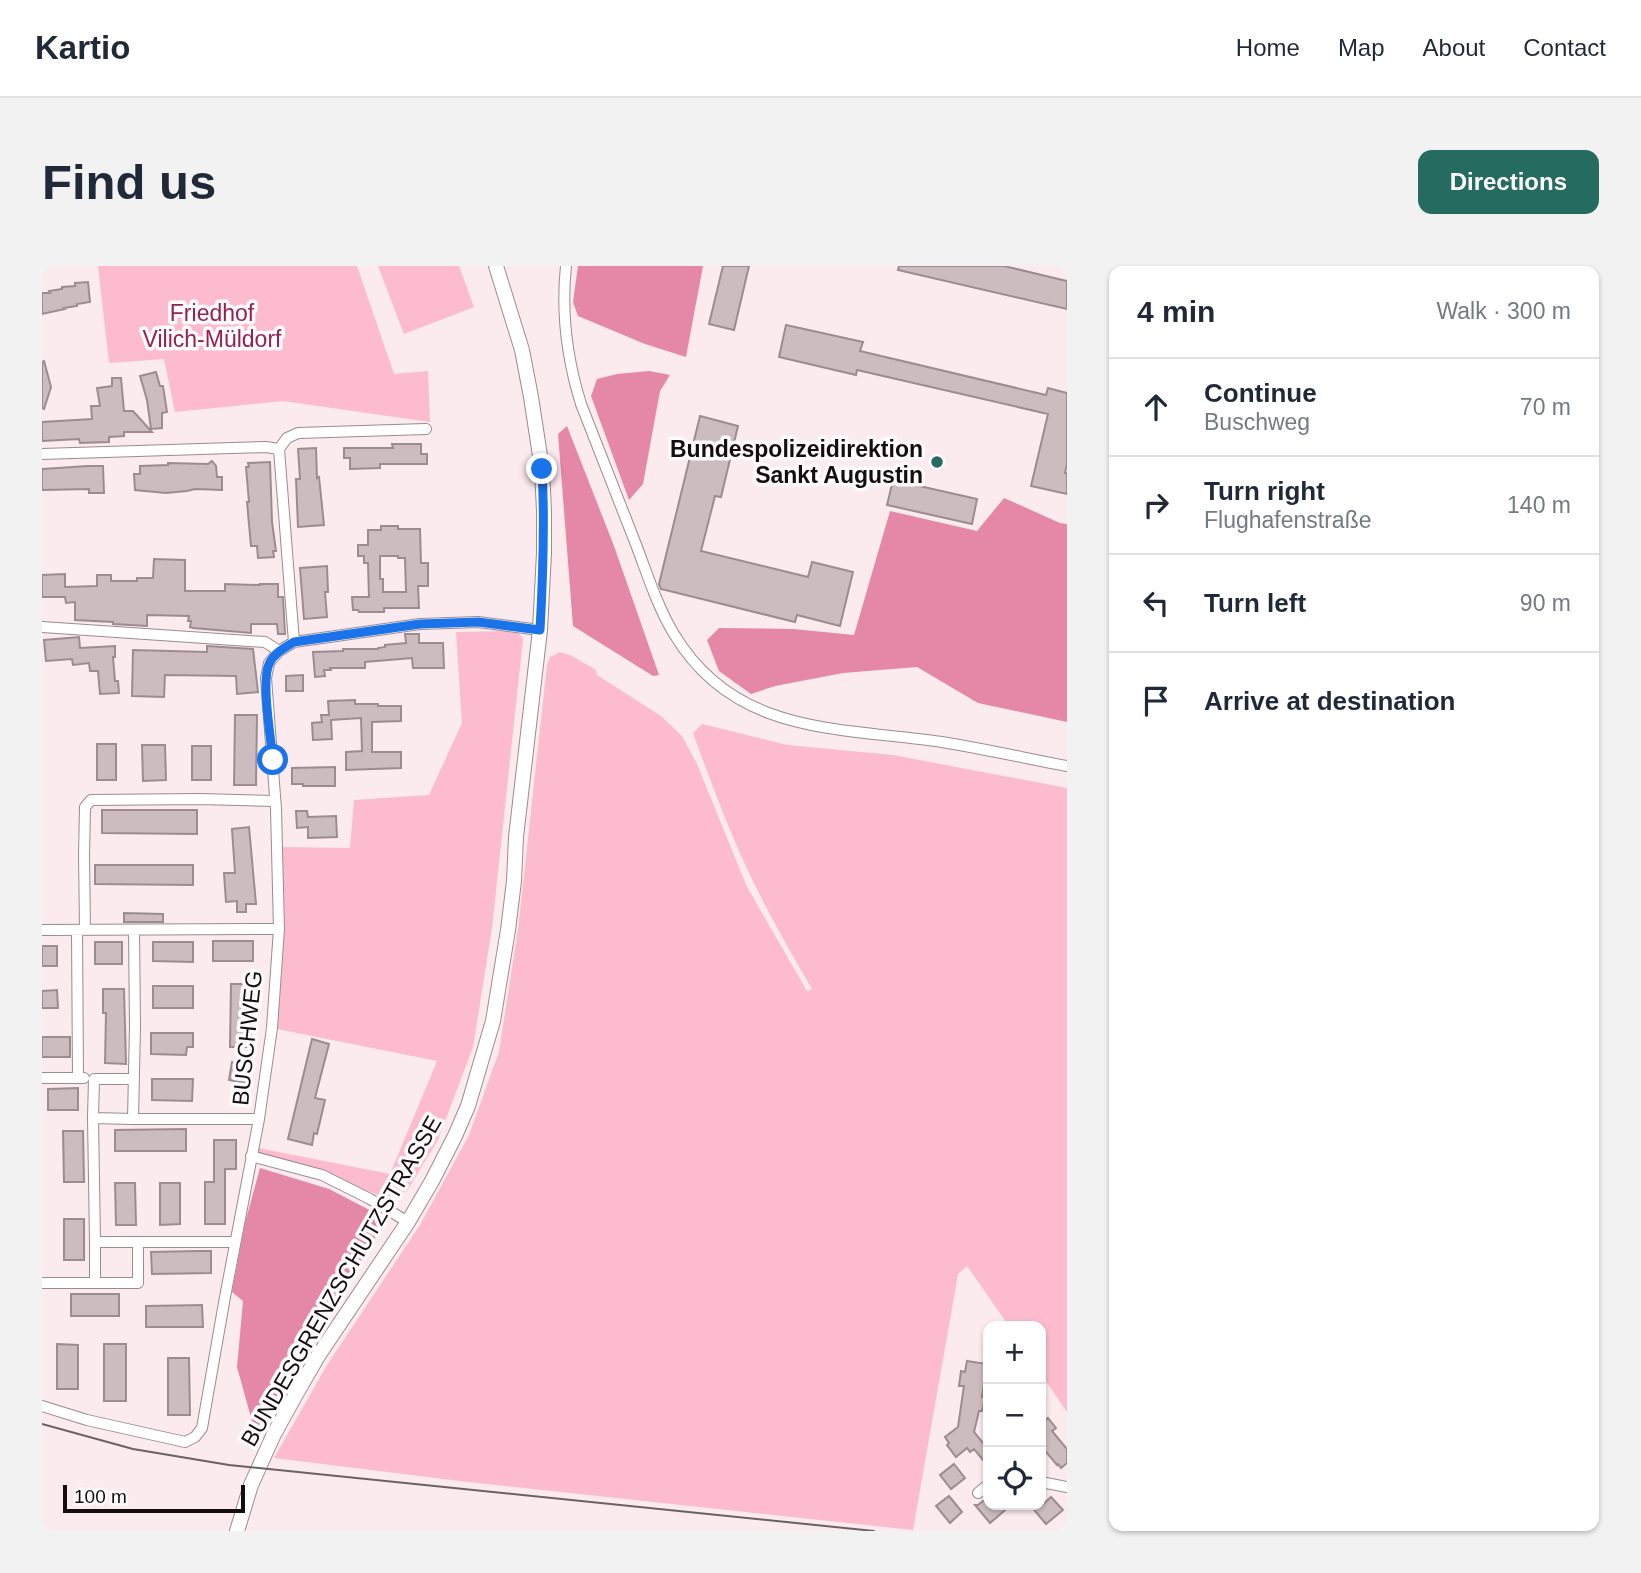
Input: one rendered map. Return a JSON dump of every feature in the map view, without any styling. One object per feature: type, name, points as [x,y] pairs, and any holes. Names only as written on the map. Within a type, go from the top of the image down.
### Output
[{"type":"street","name":"BUNDESGRENZSCHUTZSTRASSE","points":[[237,1531],[251,1485],[295,1396],[432,1181],[468,1106],[493,1021],[511,905],[516,837],[540,630],[544,554],[542,469],[531,397],[522,350],[496,266]]},
{"type":"street","points":[[566,266],[564,303],[567,345],[581,404],[660,607],[684,648],[709,678],[736,698],[771,715],[794,722],[864,734],[940,742],[1067,766]]},
{"type":"street","points":[[294,642],[279,449],[287,438],[298,433],[426,429]]},
{"type":"street","points":[[42,454],[266,447],[279,449]]},
{"type":"street","points":[[42,627],[265,642],[279,651],[294,642],[420,624],[478,622],[540,630]]},
{"type":"street","name":"BUSCHWEG","points":[[42,1406],[87,1420],[185,1442],[195,1437],[202,1428],[259,1119],[272,1028],[279,929],[275,801],[266,678],[269,663],[279,651]]},
{"type":"street","points":[[78,1078],[85,807],[91,800],[275,801]]},
{"type":"street","points":[[42,930],[279,929]]},
{"type":"street","points":[[133,1119],[134,930]]},
{"type":"street","points":[[42,1078],[133,1079]]},
{"type":"street","points":[[94,1079],[95,1283]]},
{"type":"street","points":[[93,1118],[259,1119]]},
{"type":"street","points":[[251,1156],[321,1175],[370,1199],[408,1222]]},
{"type":"street","points":[[95,1242],[235,1242]]},
{"type":"street","points":[[42,1283],[138,1283],[138,1242]]},
{"type":"street","points":[[1046,1483],[1067,1487]]},
{"type":"street","points":[[978,1493],[983,1489]]},
{"type":"green space","name":"Friedhof Vilich-Müldorf","points":[[98,266],[357,266],[394,374],[428,371],[430,422],[283,401],[175,412],[164,359],[109,363]]},
{"type":"green space","points":[[378,266],[459,266],[474,307],[404,334]]},
{"type":"green space","points":[[517,631],[523,639],[492,928],[473,1047],[438,1140],[407,1191],[390,1199],[322,1175],[251,1156],[253,1147],[390,1174],[437,1061],[272,1028],[276,847],[350,848],[354,800],[429,795],[462,723],[456,632]]},
{"type":"green space","points":[[560,652],[596,670],[597,675],[661,716],[682,736],[697,764],[747,887],[807,991],[812,989],[759,893],[721,807],[693,733],[702,724],[787,745],[893,755],[1067,788],[1067,1412],[1046,1381],[1046,1321],[1006,1321],[967,1266],[958,1274],[913,1530],[468,1482],[274,1458],[327,1365],[420,1225],[469,1135],[499,1052],[518,929],[550,657]]},
{"type":"shaded area","points":[[578,266],[703,266],[686,357],[645,344],[578,316],[573,302]]},
{"type":"shaded area","points":[[649,371],[670,375],[660,391],[643,484],[629,500],[591,396],[597,379]]},
{"type":"shaded area","points":[[567,426],[614,546],[659,675],[653,676],[573,626],[558,434]]},
{"type":"shaded area","points":[[1004,498],[1067,524],[1067,722],[978,703],[917,667],[843,673],[775,686],[751,694],[719,671],[707,640],[719,628],[793,629],[854,635],[890,511],[977,531]]},
{"type":"shaded area","points":[[260,1168],[329,1189],[379,1215],[378,1233],[255,1432],[237,1367],[243,1301],[232,1292],[245,1223]]},
{"type":"building","points":[[723,266],[749,266],[734,330],[709,324]]},
{"type":"building","points":[[899,266],[1004,266],[1067,281],[1067,309],[898,270]]},
{"type":"building","points":[[88,282],[90,302],[42,314],[42,293]]},
{"type":"building","points":[[786,325],[863,342],[860,351],[1046,395],[1048,388],[1067,393],[1067,494],[1031,486],[1048,414],[857,370],[856,375],[779,357]]},
{"type":"building","points":[[44,361],[51,387],[44,409],[42,362]]},
{"type":"building","points":[[156,372],[160,386],[163,386],[167,412],[162,413],[162,428],[151,429],[140,376]]},
{"type":"building","points":[[112,378],[121,378],[124,411],[133,411],[152,432],[124,432],[124,436],[109,437],[109,442],[80,443],[79,439],[42,441],[42,422],[92,419],[91,406],[100,406],[97,388],[112,386]]},
{"type":"building","points":[[700,416],[738,426],[721,497],[715,496],[701,551],[808,577],[812,562],[853,572],[840,626],[797,615],[795,622],[661,589],[659,584]]},
{"type":"building","points":[[392,444],[421,444],[421,454],[427,454],[427,464],[380,464],[380,468],[350,469],[350,458],[344,458],[344,448],[393,448]]},
{"type":"building","points":[[316,448],[317,478],[319,477],[324,525],[298,527],[298,449]]},
{"type":"building","points":[[212,461],[216,466],[217,477],[222,477],[222,490],[195,489],[166,493],[135,490],[134,474],[140,474],[140,466],[168,463],[208,464]]},
{"type":"building","points":[[270,462],[276,551],[273,551],[274,557],[258,558],[257,546],[251,546],[246,467],[249,467],[248,463]]},
{"type":"building","points":[[103,466],[104,493],[89,493],[89,489],[42,490],[42,469]]},
{"type":"building","points":[[893,480],[977,499],[972,524],[887,505]]},
{"type":"building","points":[[381,526],[420,529],[421,563],[428,563],[428,586],[418,586],[419,608],[384,608],[384,612],[353,610],[352,597],[369,597],[368,563],[364,563],[364,556],[358,556],[358,545],[368,545],[368,530],[381,530]],"holes":[[[380,556],[405,558],[406,592],[383,592]]]},
{"type":"building","points":[[154,559],[185,560],[185,591],[225,591],[225,584],[278,584],[278,597],[283,597],[285,634],[278,634],[277,624],[251,624],[251,633],[193,628],[190,627],[191,621],[188,621],[189,616],[147,615],[147,626],[75,620],[75,602],[66,603],[65,597],[42,597],[42,575],[65,574],[65,587],[97,586],[97,575],[111,575],[111,581],[137,581],[137,578],[153,578]]},
{"type":"building","points":[[327,566],[327,617],[304,619],[300,568]]},
{"type":"building","points":[[405,634],[419,634],[419,643],[443,643],[444,668],[413,668],[412,658],[365,662],[365,668],[330,668],[331,670],[324,670],[325,676],[315,677],[313,652],[378,649],[385,645],[406,643]]},
{"type":"building","points":[[79,637],[80,648],[115,646],[115,681],[118,681],[119,693],[100,694],[98,671],[90,671],[89,663],[73,665],[72,659],[46,661],[44,640]]},
{"type":"building","points":[[207,646],[253,649],[258,692],[237,694],[236,676],[165,675],[164,697],[132,696],[133,650],[207,652]]},
{"type":"building","points":[[303,675],[303,691],[286,691],[286,676]]},
{"type":"building","points":[[355,700],[355,704],[401,706],[401,721],[372,722],[372,752],[401,752],[401,768],[346,770],[346,752],[362,751],[361,718],[331,720],[332,739],[313,740],[312,723],[322,722],[321,715],[329,715],[328,701]]},
{"type":"building","points":[[235,715],[257,715],[256,785],[234,785]]},
{"type":"building","points":[[97,744],[116,744],[116,780],[97,780]]},
{"type":"building","points":[[142,745],[165,745],[166,780],[143,781]]},
{"type":"building","points":[[192,746],[211,746],[211,780],[192,780]]},
{"type":"building","points":[[335,767],[335,786],[292,784],[292,768]]},
{"type":"building","points":[[102,810],[197,810],[197,834],[102,833]]},
{"type":"building","points":[[296,811],[307,811],[308,817],[336,816],[337,837],[308,838],[308,827],[297,828]]},
{"type":"building","points":[[249,827],[256,904],[246,904],[246,912],[237,912],[237,901],[226,902],[224,873],[235,873],[232,829]]},
{"type":"building","points":[[95,865],[193,865],[193,885],[95,884]]},
{"type":"building","points":[[124,913],[163,914],[163,922],[124,922]]},
{"type":"building","points":[[213,941],[253,941],[253,961],[213,961]]},
{"type":"building","points":[[95,942],[122,942],[122,964],[95,964]]},
{"type":"building","points":[[153,942],[193,942],[193,962],[153,961]]},
{"type":"building","points":[[42,946],[57,946],[57,966],[42,966]]},
{"type":"building","points":[[231,984],[251,984],[251,1047],[230,1047]]},
{"type":"building","points":[[153,986],[193,986],[193,1008],[153,1008]]},
{"type":"building","points":[[103,989],[124,989],[126,1064],[105,1063],[106,1013],[103,1013]]},
{"type":"building","points":[[57,990],[58,1008],[42,1008],[42,991]]},
{"type":"building","points":[[151,1033],[193,1033],[193,1047],[187,1047],[186,1055],[151,1054]]},
{"type":"building","points":[[42,1037],[70,1037],[70,1057],[42,1057]]},
{"type":"building","points":[[312,1039],[329,1044],[315,1098],[325,1100],[312,1145],[288,1139]]},
{"type":"building","points":[[232,1062],[248,1065],[245,1083],[229,1080]]},
{"type":"building","points":[[152,1079],[193,1079],[192,1101],[152,1100]]},
{"type":"building","points":[[78,1088],[78,1110],[48,1110],[48,1089]]},
{"type":"building","points":[[186,1129],[186,1151],[115,1151],[115,1130]]},
{"type":"building","points":[[63,1131],[83,1131],[84,1182],[64,1182]]},
{"type":"building","points":[[214,1140],[236,1140],[236,1169],[225,1169],[225,1224],[205,1224],[205,1182],[214,1182]]},
{"type":"building","points":[[115,1183],[135,1183],[136,1225],[116,1225]]},
{"type":"building","points":[[160,1183],[180,1183],[180,1224],[160,1225]]},
{"type":"building","points":[[64,1219],[84,1219],[84,1260],[64,1260]]},
{"type":"building","points":[[211,1251],[211,1273],[152,1274],[151,1252]]},
{"type":"building","points":[[71,1294],[119,1294],[119,1316],[71,1316]]},
{"type":"building","points":[[202,1305],[203,1327],[146,1327],[146,1306]]},
{"type":"building","points":[[57,1344],[78,1345],[78,1389],[57,1389]]},
{"type":"building","points":[[104,1344],[126,1344],[126,1401],[104,1401]]},
{"type":"building","points":[[168,1358],[189,1358],[190,1415],[168,1415]]},
{"type":"building","points":[[967,1361],[983,1363],[983,1406],[982,1411],[979,1411],[974,1432],[983,1443],[983,1460],[974,1449],[970,1452],[967,1448],[956,1457],[947,1445],[949,1443],[945,1437],[958,1427],[964,1386],[959,1386],[961,1371],[965,1372]]},
{"type":"building","points":[[1048,1418],[1056,1428],[1052,1431],[1067,1449],[1067,1463],[1061,1468],[1046,1452]]},
{"type":"building","points":[[954,1464],[965,1478],[951,1489],[940,1475]]},
{"type":"building","points":[[949,1496],[962,1512],[950,1523],[936,1506]]},
{"type":"building","points":[[1051,1497],[1063,1510],[1046,1524],[1034,1510],[1046,1510],[1046,1501]]},
{"type":"building","points":[[983,1501],[983,1510],[1005,1510],[990,1523],[975,1505]]},
{"type":"tram line","points":[[42,1424],[133,1449],[229,1465],[874,1531]]},
{"type":"place","name":"Bundespolizeidirektion Sankt Augustin","points":[[937,462]]},
{"type":"route","points":[[273,760],[266,678],[269,663],[279,651],[294,642],[420,624],[478,622],[540,630],[544,554],[542,469]]}]
